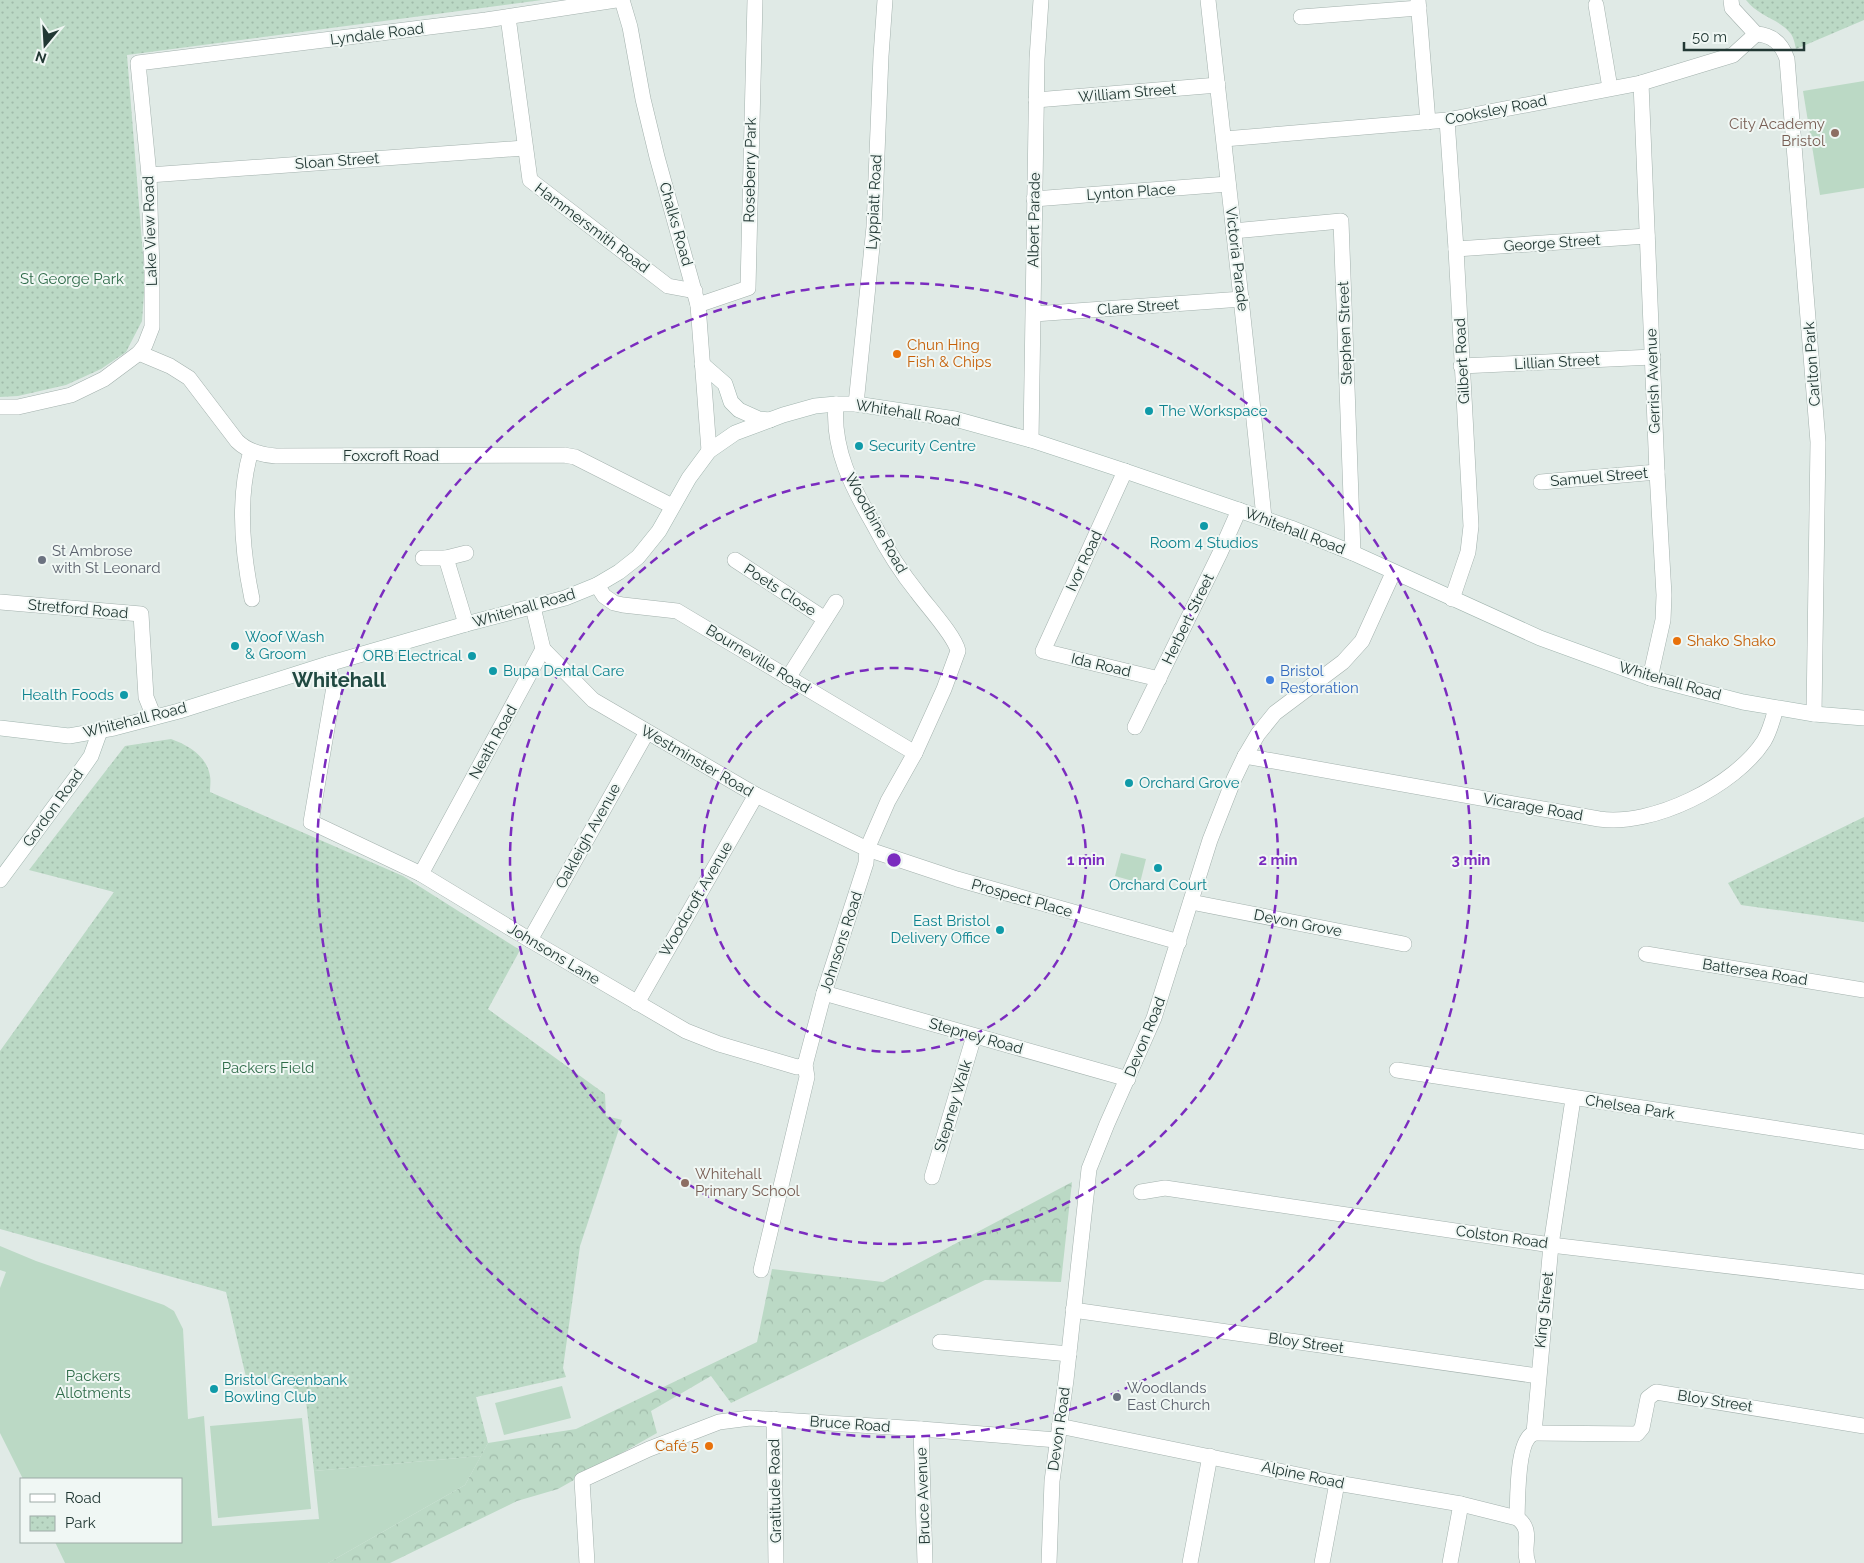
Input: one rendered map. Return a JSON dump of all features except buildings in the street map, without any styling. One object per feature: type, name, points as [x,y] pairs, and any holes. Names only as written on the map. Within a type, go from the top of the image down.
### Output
[{"type":"street","name":"Lyndale Road","points":[[138,63],[508,17],[616,0]]},
{"type":"street","name":"Chalks Road","points":[[622,0],[630,27],[652,138],[696,298],[708,451]]},
{"type":"street","name":"Roseberry Park","points":[[696,298],[748,288],[755,0]]},
{"type":"street","name":"Lyppiatt Road","points":[[856,404],[874,227],[880,56],[885,0]]},
{"type":"street","name":"Albert Parade","points":[[1031,440],[1036,100],[1041,0]]},
{"type":"street","name":"Victoria Parade","points":[[1208,0],[1242,299],[1264,518]]},
{"type":"street","points":[[1731,0],[1732,8],[1756,34]]},
{"type":"street","points":[[1301,17],[1419,4],[1428,122]]},
{"type":"street","points":[[1596,6],[1610,88]]},
{"type":"street","name":"Hammersmith Road","points":[[508,17],[524,148],[530,180],[668,286],[696,298]]},
{"type":"street","name":"Cooksley Road","points":[[1224,139],[1447,120],[1641,83],[1733,55],[1756,34]]},
{"type":"street","name":"Carlton Park","points":[[1756,34],[1769,36],[1778,42],[1784,50],[1787,59],[1789,78],[1818,442],[1814,714]]},
{"type":"street","name":"Lake View Road","points":[[0,407],[18,406],[71,395],[104,379],[139,353],[145,345],[152,327],[149,175],[138,63]]},
{"type":"street","name":"Gerrish Avenue","points":[[1641,83],[1664,595],[1663,620],[1650,678]]},
{"type":"street","name":"William Street","points":[[1036,100],[1218,85]]},
{"type":"street","name":"Gilbert Road","points":[[1447,120],[1471,526],[1468,552],[1452,600]]},
{"type":"street","name":"Sloan Street","points":[[149,175],[524,148]]},
{"type":"street","name":"Lynton Place","points":[[1034,199],[1228,184]]},
{"type":"street","name":"Stephen Street","points":[[1233,231],[1341,221],[1352,553]]},
{"type":"street","name":"George Street","points":[[1456,249],[1647,236]]},
{"type":"street","name":"Clare Street","points":[[1034,314],[1242,299]]},
{"type":"street","name":"Foxcroft Road","points":[[139,353],[170,366],[189,378],[237,442],[251,451],[276,456],[564,455],[575,458],[672,506]]},
{"type":"street","name":"Lillian Street","points":[[1461,366],[1653,357]]},
{"type":"street","points":[[702,364],[725,384],[731,402],[740,410],[759,419],[770,420]]},
{"type":"street","name":"Whitehall Road","points":[[0,728],[69,736],[100,731],[154,717],[466,624],[565,598],[597,585],[619,572],[644,550],[659,530],[689,478],[708,451],[735,433],[783,415],[816,406],[836,404],[856,404],[955,419],[1031,440],[1264,518],[1352,553],[1452,600],[1540,638],[1650,678],[1742,702],[1814,714],[1864,718]]},
{"type":"street","name":"Woodbine Road","points":[[836,404],[835,416],[839,443],[850,484],[908,581],[946,630]]},
{"type":"street","points":[[251,451],[244,482],[243,517],[245,560],[252,599]]},
{"type":"street","name":"Ivor Road","points":[[1043,651],[1125,472]]},
{"type":"street","name":"Samuel Street","points":[[1541,482],[1657,472]]},
{"type":"street","name":"Herbert Street","points":[[1135,727],[1239,510]]},
{"type":"street","points":[[423,558],[446,558],[466,553]]},
{"type":"street","points":[[446,558],[466,624]]},
{"type":"street","name":"Poets Close","points":[[735,560],[825,620]]},
{"type":"street","name":"Devon Road","points":[[1049,1563],[1052,1481],[1069,1354],[1089,1168],[1157,1010],[1210,840],[1245,756],[1258,734],[1275,714],[1343,662],[1362,641],[1393,573]]},
{"type":"street","name":"Bourneville Road","points":[[597,585],[604,596],[614,603],[677,611],[915,753]]},
{"type":"street","name":"Stretford Road","points":[[0,602],[141,614],[146,697],[154,717]]},
{"type":"street","name":"Poets Close","points":[[788,678],[836,602]]},
{"type":"street","points":[[533,607],[543,649]]},
{"type":"street","name":"Johnsons Road","points":[[761,1270],[807,1077],[804,1065],[807,1060],[824,992],[866,862],[867,849],[888,801],[915,753],[944,689],[957,654],[957,648],[946,630]]},
{"type":"street","name":"Westminster Road","points":[[543,649],[593,700],[756,795],[867,849]]},
{"type":"street","name":"Neath Road","points":[[421,874],[543,649]]},
{"type":"street","name":"Ida Road","points":[[1043,651],[1159,679]]},
{"type":"street","name":"Johnsons Lane","points":[[328,664],[334,687],[311,822],[421,874],[692,1034],[797,1067],[804,1065]]},
{"type":"street","name":"Vicarage Road","points":[[1245,756],[1590,817],[1624,820],[1650,815],[1670,808],[1696,796],[1731,774],[1753,754],[1764,740],[1776,708]]},
{"type":"street","name":"Gordon Road","points":[[0,880],[91,756],[100,731]]},
{"type":"street","name":"Oakleigh Avenue","points":[[530,940],[647,732]]},
{"type":"street","name":"Woodcroft Avenue","points":[[637,1003],[756,795]]},
{"type":"street","name":"Prospect Place","points":[[867,849],[975,884],[1178,942]]},
{"type":"street","name":"Devon Grove","points":[[1191,902],[1404,944]]},
{"type":"street","name":"Battersea Road","points":[[1646,954],[1864,990]]},
{"type":"street","name":"Stepney Road","points":[[824,992],[1128,1079]]},
{"type":"street","name":"Stepney Walk","points":[[932,1176],[974,1036]]},
{"type":"street","name":"Chelsea Park","points":[[1397,1070],[1574,1099],[1864,1142]]},
{"type":"street","name":"King Street","points":[[1517,1518],[1521,1454],[1526,1439],[1534,1433],[1551,1245],[1574,1099]]},
{"type":"street","name":"Colston Road","points":[[1141,1192],[1165,1188],[1551,1245],[1864,1282]]},
{"type":"street","name":"Bloy Street","points":[[1073,1310],[1538,1376]]},
{"type":"street","points":[[940,1342],[960,1350],[1069,1354]]},
{"type":"street","name":"Bloy Street","points":[[1534,1433],[1637,1434],[1642,1428],[1648,1398],[1656,1392],[1864,1426]]},
{"type":"street","name":"Bruce Road","points":[[587,1563],[582,1480],[649,1449],[719,1422],[750,1418],[774,1418],[921,1428],[1058,1433]]},
{"type":"street","name":"Gratitude Road","points":[[774,1418],[776,1563]]},
{"type":"street","name":"Bruce Avenue","points":[[921,1428],[925,1563]]},
{"type":"street","name":"Alpine Road","points":[[1058,1433],[1210,1456],[1337,1483],[1461,1504],[1517,1518]]},
{"type":"street","points":[[1190,1563],[1210,1456]]},
{"type":"street","points":[[1322,1563],[1337,1483]]},
{"type":"street","points":[[1450,1563],[1461,1504]]},
{"type":"street","points":[[1517,1518],[1524,1523],[1526,1528],[1526,1557],[1528,1563]]},
{"type":"green space","name":"St George Park","points":[[0,0],[542,0],[127,55],[145,280],[142,321],[126,352],[101,369],[66,385],[18,396],[0,397]]},
{"type":"green space","points":[[1746,0],[1864,0],[1864,20],[1796,49],[1792,36],[1786,29],[1751,6]]},
{"type":"green space","points":[[1864,81],[1864,188],[1820,195],[1803,91]]},
{"type":"green space","name":"Packers Field","points":[[171,739],[184,744],[201,757],[210,776],[210,792],[403,876],[520,950],[488,1009],[605,1094],[606,1116],[622,1120],[580,1246],[563,1368],[566,1377],[476,1397],[488,1443],[481,1456],[314,1471],[306,1401],[286,1380],[246,1377],[226,1292],[0,1229],[0,1051],[114,892],[29,870],[125,746]]},
{"type":"green space","points":[[1864,817],[1864,922],[1741,905],[1728,883]]},
{"type":"green space","points":[[1121,853],[1146,859],[1140,883],[1115,876]]},
{"type":"green space","points":[[1072,1182],[1061,1282],[985,1280],[731,1403],[711,1376],[651,1411],[657,1433],[558,1489],[517,1501],[390,1563],[328,1563],[465,1485],[488,1443],[576,1429],[757,1342],[772,1269],[883,1282]]},
{"type":"green space","name":"Packers Allotments","points":[[0,1246],[36,1261],[164,1305],[174,1311],[183,1329],[188,1419],[204,1416],[212,1526],[319,1519],[314,1471],[481,1456],[465,1485],[328,1563],[65,1563],[55,1543],[182,1543],[182,1478],[22,1478],[0,1433],[0,1288],[6,1272],[0,1270]]},
{"type":"green space","points":[[562,1386],[571,1418],[504,1435],[495,1403]]},
{"type":"green space","points":[[302,1418],[311,1509],[218,1518],[210,1426]]},
{"type":"place","name":"City Academy Bristol","points":[[1835,133]]},
{"type":"place","name":"Chun Hing Fish & Chips","points":[[897,354]]},
{"type":"place","name":"The Workspace","points":[[1149,411]]},
{"type":"place","name":"Security Centre","points":[[859,446]]},
{"type":"place","name":"Room 4 Studios","points":[[1204,526]]},
{"type":"place","name":"St Ambrose with St Leonard","points":[[42,560]]},
{"type":"place","name":"Shako Shako","points":[[1677,641]]},
{"type":"place","name":"Woof Wash & Groom","points":[[235,646]]},
{"type":"place","name":"ORB Electrical","points":[[472,656]]},
{"type":"place","name":"Bupa Dental Care","points":[[493,671]]},
{"type":"place","name":"Bristol Restoration","points":[[1270,680]]},
{"type":"place","name":"Health Foods","points":[[124,695]]},
{"type":"place","name":"Orchard Grove","points":[[1129,783]]},
{"type":"place","name":"Orchard Court","points":[[1158,868]]},
{"type":"place","name":"East Bristol Delivery Office","points":[[1000,930]]},
{"type":"place","name":"Whitehall Primary School","points":[[685,1183]]},
{"type":"place","name":"Bristol Greenbank Bowling Club","points":[[214,1389]]},
{"type":"place","name":"Woodlands East Church","points":[[1117,1397]]},
{"type":"place","name":"Café 5","points":[[709,1446]]},
{"type":"district","name":"Whitehall","points":[[339,680]]}]
